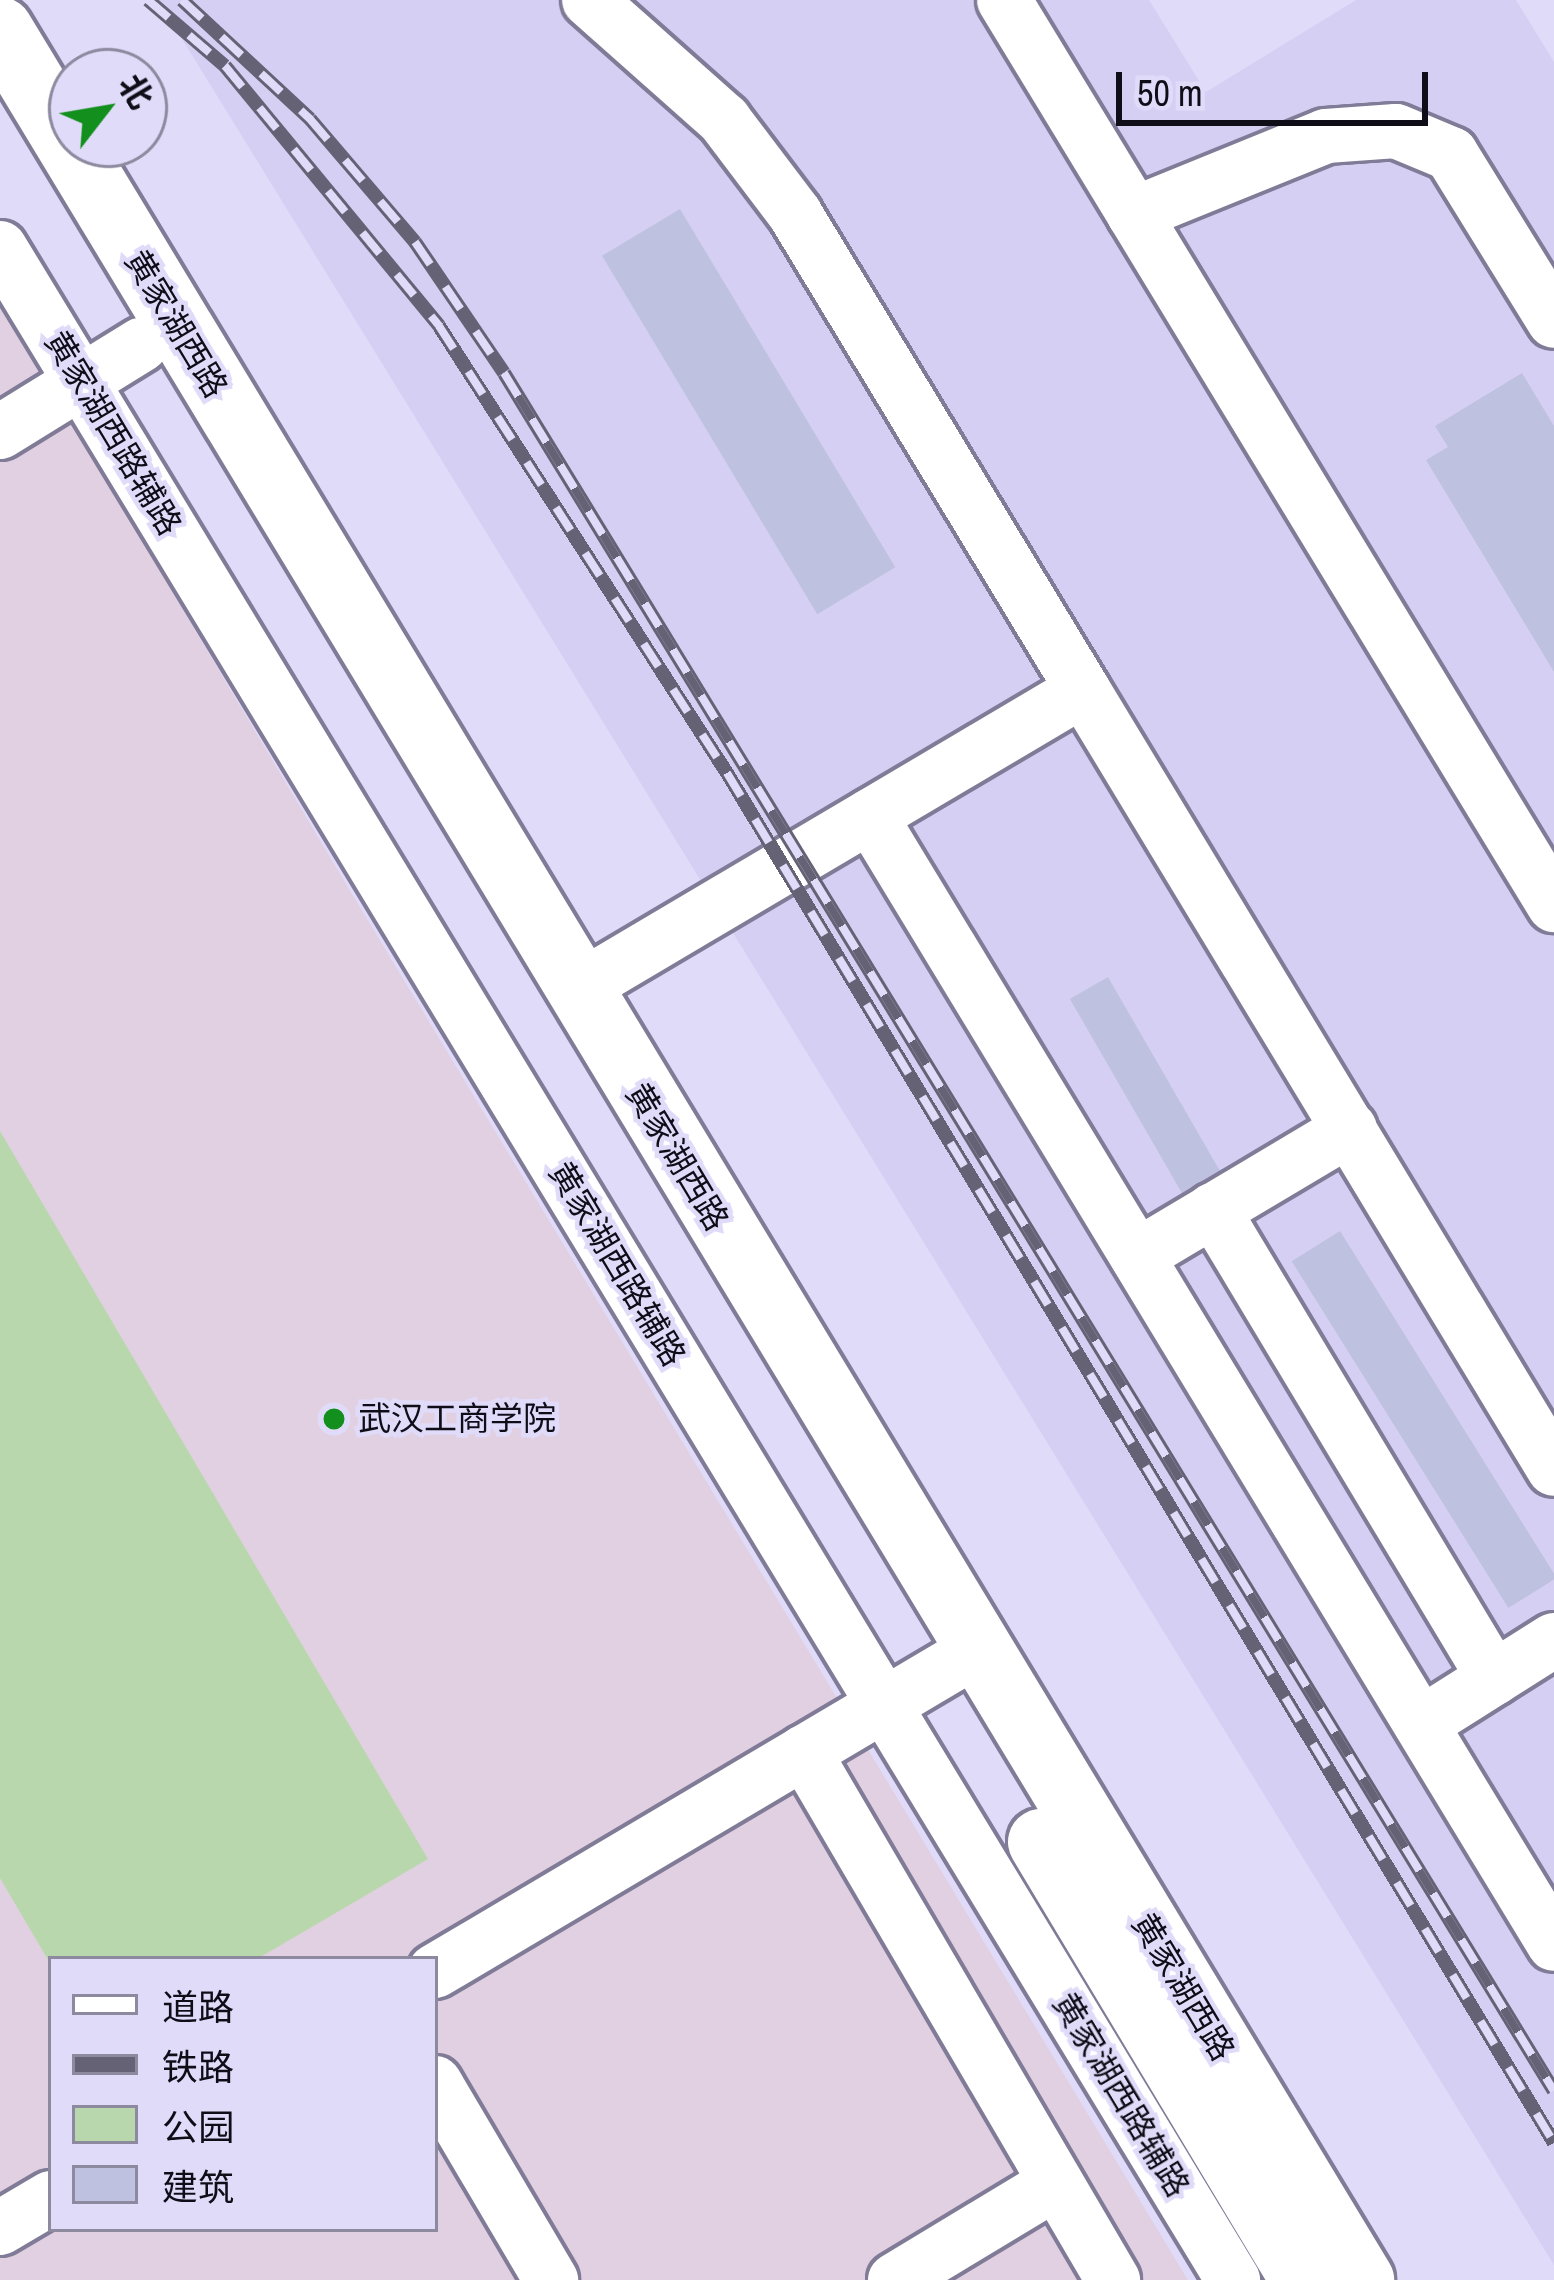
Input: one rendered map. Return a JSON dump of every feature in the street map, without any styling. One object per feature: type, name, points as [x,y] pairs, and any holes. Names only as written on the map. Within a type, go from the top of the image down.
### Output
[{"type":"main road","name":"黄家湖西路","points":[[0,30],[576,990],[934,1676],[1361,2280]]},
{"type":"main road","name":"黄家湖西路","points":[[0,111],[934,1676],[1304,2280]]},
{"type":"street","points":[[589,0],[724,120],[795,214],[1554,1469]]},
{"type":"street","points":[[1004,0],[1554,905]]},
{"type":"street","points":[[1134,214],[1326,136],[1396,131],[1451,154],[1554,321]]},
{"type":"street","name":"黄家湖西路辅路","points":[[0,248],[82,382],[934,1676],[1233,2280]]},
{"type":"street","points":[[0,432],[141,345]]},
{"type":"street","points":[[576,990],[1083,690]]},
{"type":"street","points":[[870,815],[1554,1944]]},
{"type":"street","points":[[1137,1256],[1351,1130]]},
{"type":"street","points":[[1214,1210],[1494,1678]]},
{"type":"street","points":[[1279,1489],[1353,1446]]},
{"type":"street","points":[[1421,1724],[1554,1640]]},
{"type":"street","points":[[438,1969],[934,1676]]},
{"type":"street","points":[[804,1752],[1113,2280]]},
{"type":"street","points":[[438,2088],[550,2280]]},
{"type":"street","points":[[895,2280],[1056,2183]]},
{"type":"street","points":[[0,2228],[48,2200]]},
{"type":"shaded area","points":[[158,0],[1149,0],[1206,92],[1356,0],[1516,0],[1554,62],[1554,2265]]},
{"type":"shaded area","name":"武汉工商学院","points":[[0,302],[343,879],[1188,2280],[0,2280]]},
{"type":"green space","points":[[0,1131],[428,1859],[262,1956],[48,1956],[48,1960],[0,1878]]},
{"type":"building","points":[[680,209],[895,567],[817,614],[602,256]]},
{"type":"building","points":[[1522,373],[1554,426],[1554,672],[1426,460],[1448,447],[1435,426]]},
{"type":"building","points":[[1108,977],[1220,1171],[1182,1193],[1070,999]]},
{"type":"building","points":[[1340,1231],[1554,1573],[1554,1580],[1508,1608],[1292,1261]]},
{"type":"railway","points":[[148,0],[225,66],[439,326],[727,773],[1554,2143]]},
{"type":"railway","points":[[182,0],[310,119],[415,242],[504,373],[1554,2091]]},
{"type":"place","name":"武汉工商学院","points":[[334,1419]]}]
